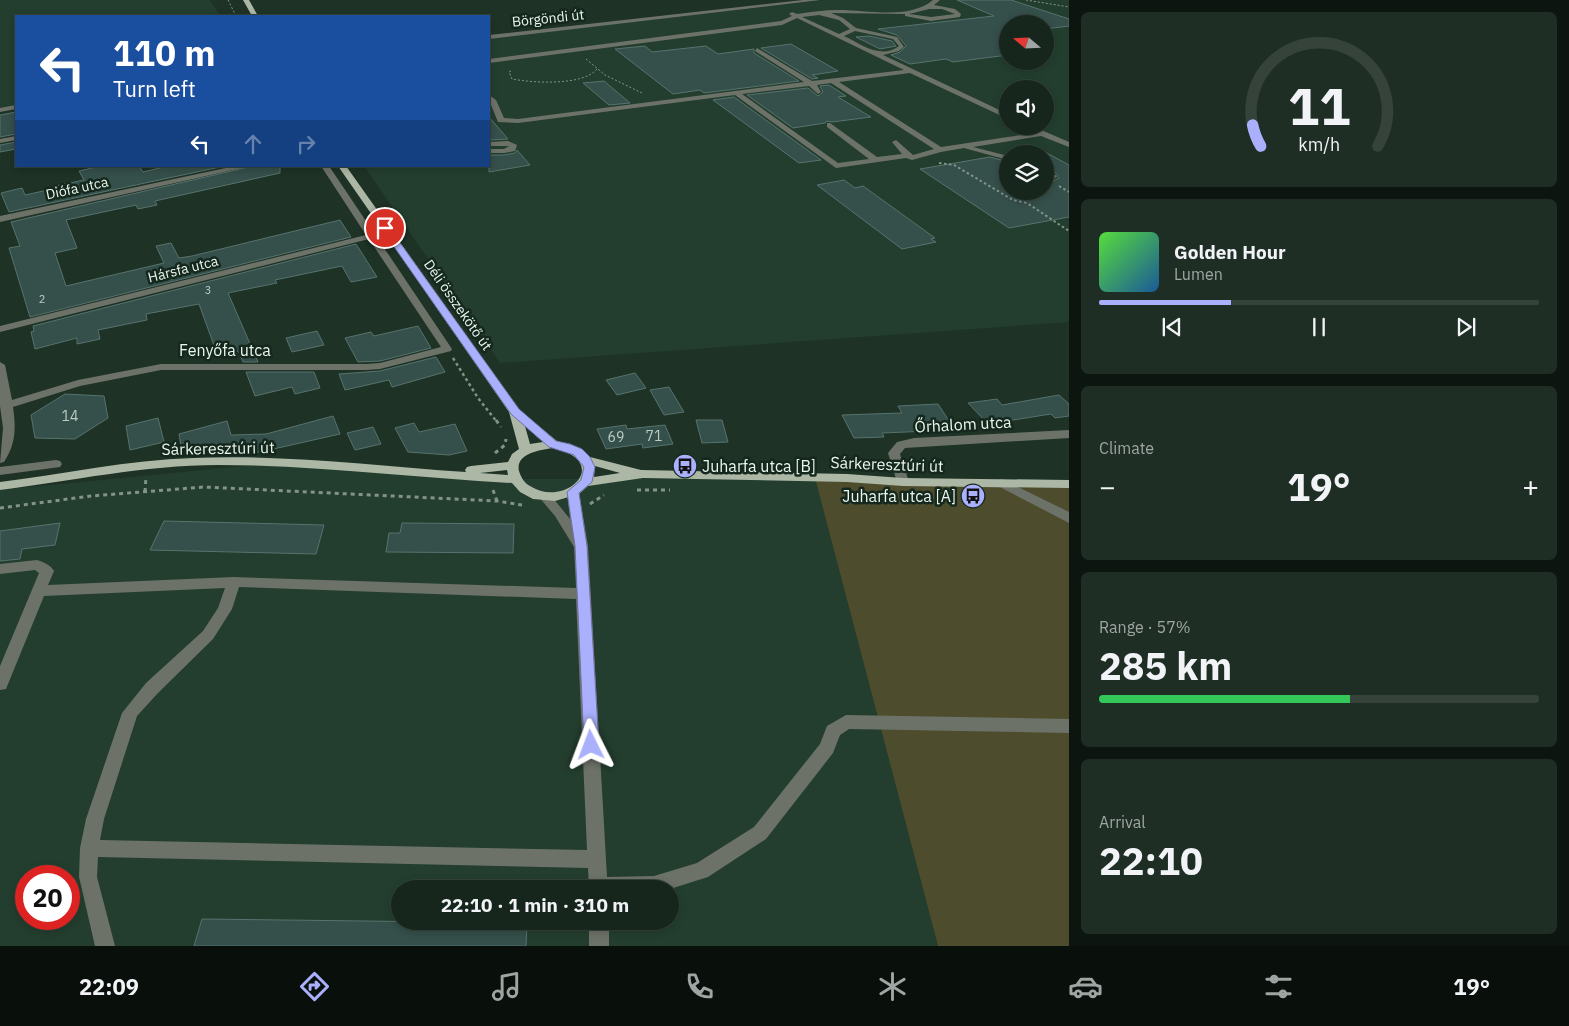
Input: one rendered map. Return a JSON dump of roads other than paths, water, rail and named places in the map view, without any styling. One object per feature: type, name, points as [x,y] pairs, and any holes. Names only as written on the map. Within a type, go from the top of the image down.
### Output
[{"type":"main road","points":[[246,0],[254,15]]},
{"type":"main road","name":"Déli összekötő út","points":[[343,167],[515,412],[553,444]]},
{"type":"main road","name":"Déli összekötő út","points":[[515,412],[525,450]]},
{"type":"main road","points":[[553,444],[572,449],[586,460],[590,467],[586,482],[573,492],[544,496],[525,490],[512,472],[516,457],[525,450],[553,444]]},
{"type":"main road","name":"Sárkeresztúri út","points":[[586,460],[644,474]]},
{"type":"main road","name":"Sárkeresztúri út","points":[[0,486],[116,468],[218,461],[438,473],[512,472]]},
{"type":"main road","name":"Sárkeresztúri út","points":[[438,473],[488,469],[512,472]]},
{"type":"main road","name":"Sárkeresztúri út","points":[[586,482],[644,474],[847,478],[903,482],[1069,484]]},
{"type":"street","name":"Börgöndi út","points":[[490,37],[818,0]]},
{"type":"street","points":[[897,13],[928,6],[937,0]]},
{"type":"street","points":[[772,5],[999,113]]},
{"type":"street","points":[[490,61],[782,23],[792,20],[796,16],[826,12],[856,10],[897,13],[931,19],[957,17],[958,14],[953,10],[928,6]]},
{"type":"street","points":[[826,12],[854,29],[895,38],[901,43],[902,46],[897,50],[878,54]]},
{"type":"street","points":[[840,36],[854,29]]},
{"type":"street","points":[[757,50],[940,150]]},
{"type":"street","points":[[844,71],[855,78]]},
{"type":"street","points":[[490,98],[493,100],[501,120],[509,120],[710,96],[795,90],[825,86],[855,78],[909,71]]},
{"type":"street","points":[[781,80],[795,90]]},
{"type":"street","points":[[756,83],[770,93]]},
{"type":"street","points":[[739,95],[836,166],[909,157],[940,150],[1036,135]]},
{"type":"street","points":[[0,110],[15,108]]},
{"type":"street","points":[[830,125],[876,160]]},
{"type":"street","points":[[1044,135],[1069,145]]},
{"type":"street","points":[[0,141],[15,138]]},
{"type":"street","points":[[896,142],[909,157]]},
{"type":"street","points":[[490,144],[508,143],[513,145],[512,149],[490,151]]},
{"type":"street","points":[[960,147],[999,156]]},
{"type":"street","name":"Diófa utca","points":[[0,219],[243,167]]},
{"type":"street","points":[[326,167],[372,236]]},
{"type":"street","name":"Hársfa utca","points":[[0,329],[372,236]]},
{"type":"street","name":"Fenyőfa utca","points":[[6,406],[78,383],[150,368],[366,367],[380,366],[447,349],[372,236]]},
{"type":"street","points":[[0,365],[10,440],[5,454],[0,459]]},
{"type":"street","name":"Őrhalom utca","points":[[903,482],[894,452],[901,445],[914,442],[1069,434]]},
{"type":"street","points":[[0,471],[56,464]]},
{"type":"street","points":[[1002,483],[1069,518]]},
{"type":"street","points":[[573,492],[581,546],[598,880]]},
{"type":"street","points":[[544,496],[560,513],[581,546]]},
{"type":"street","points":[[0,569],[37,565],[47,571],[0,684]]},
{"type":"street","points":[[39,591],[234,582],[583,594]]},
{"type":"street","points":[[105,946],[88,877],[88,848],[95,819],[130,713],[152,688],[208,635],[225,609],[234,582]]},
{"type":"street","points":[[671,880],[701,871],[760,833],[827,748],[833,731],[846,722],[1069,726]]},
{"type":"street","points":[[88,848],[597,859]]},
{"type":"street","points":[[599,930],[600,946]]},
{"type":"place","name":"Juharfa utca [B]","points":[[685,466]]},
{"type":"place","name":"Juharfa utca [A]","points":[[973,496]]}]
